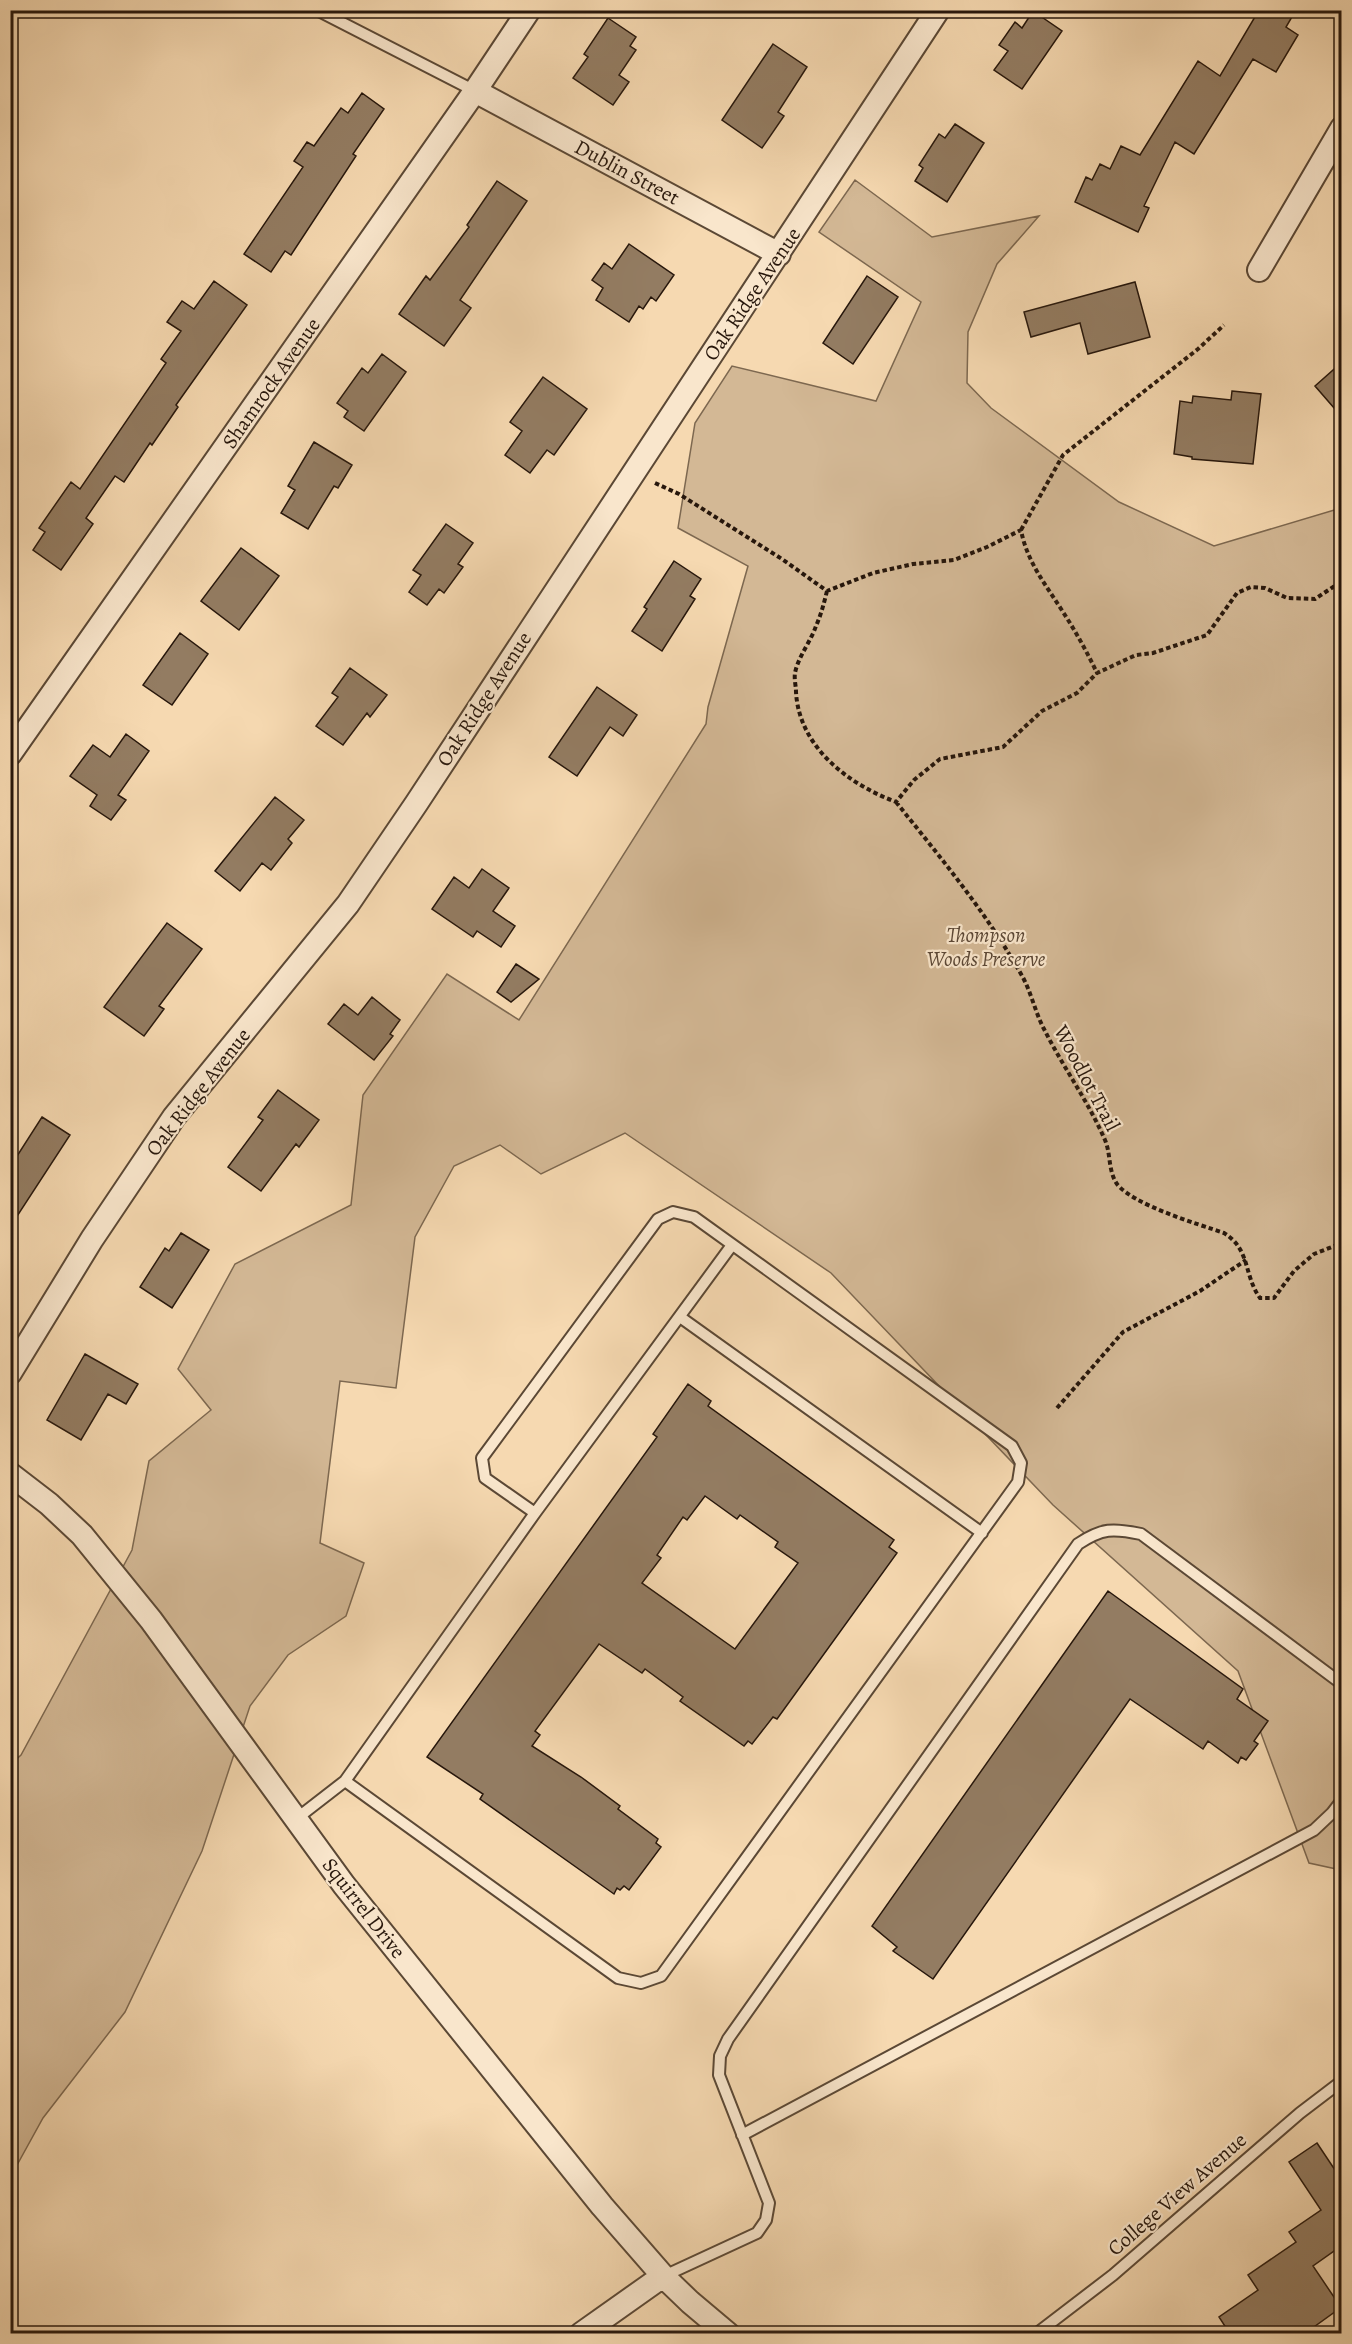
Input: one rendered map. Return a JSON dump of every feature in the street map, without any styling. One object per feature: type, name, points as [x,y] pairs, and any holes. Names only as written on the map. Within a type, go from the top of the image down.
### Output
[{"type":"street","name":"Shamrock Avenue","points":[[10,754],[475,91],[529,10]]},
{"type":"street","name":"Oak Ridge Avenue","points":[[10,1373],[92,1239],[174,1117],[348,904],[938,10]]},
{"type":"street","name":"Dublin Street","points":[[475,91],[778,254]]},
{"type":"street","points":[[1259,270],[1341,128]]},
{"type":"street","name":"Squirrel Drive","points":[[10,1474],[50,1504],[82,1536],[151,1620],[344,1885],[450,2014],[602,2206],[663,2276],[721,2332]]},
{"type":"street","points":[[581,2334],[663,2276]]},
{"type":"lane","points":[[318,10],[475,91]]},
{"type":"lane","points":[[345,1781],[618,1978],[641,1983],[661,1976],[1018,1482],[1021,1463],[1012,1446],[694,1217],[673,1212],[658,1219],[482,1458],[486,1478],[535,1513]]},
{"type":"lane","points":[[296,1819],[345,1781],[535,1513],[732,1245]]},
{"type":"lane","points":[[680,1317],[982,1533]]},
{"type":"lane","points":[[663,2276],[758,2233],[766,2220],[769,2203],[719,2075],[720,2056],[728,2039],[1078,1544],[1096,1532],[1119,1529],[1141,1534],[1341,1684]]},
{"type":"lane","points":[[742,2135],[1314,1830],[1332,1813],[1341,1800]]},
{"type":"lane","name":"College View Avenue","points":[[1036,2334],[1113,2275],[1300,2113],[1341,2081]]},
{"type":"path","points":[[827,591],[873,573],[913,564],[954,560],[1021,530],[1063,455],[1198,349],[1224,325]]},
{"type":"path","points":[[632,472],[679,494],[782,559],[827,591]]},
{"type":"path","points":[[1021,530],[1032,564],[1078,635],[1097,673]]},
{"type":"path","points":[[827,591],[817,626],[795,673],[797,703],[804,726],[818,748],[835,766],[858,785],[896,802],[914,780],[940,759],[1003,747],[1042,711],[1077,693],[1097,673],[1136,655],[1153,653],[1207,635],[1237,593],[1251,587],[1265,588],[1287,598],[1315,599],[1341,581]]},
{"type":"path","name":"Woodlot Trail","points":[[896,802],[933,846],[976,905],[1022,976],[1044,1029],[1106,1142],[1112,1172],[1118,1185],[1147,1205],[1224,1233],[1234,1239],[1246,1260],[1253,1288],[1260,1298],[1274,1298],[1294,1271],[1314,1254],[1341,1243]]},
{"type":"path","points":[[1057,1407],[1123,1332],[1200,1291],[1246,1260]]},
{"type":"green space","name":"Thompson Woods Preserve","points":[[855,180],[932,237],[1039,216],[997,264],[968,332],[967,383],[991,408],[1119,502],[1214,546],[1341,508],[1341,1870],[1309,1863],[1238,1671],[1053,1505],[831,1273],[625,1133],[541,1174],[500,1145],[454,1166],[415,1237],[396,1388],[340,1381],[320,1543],[364,1563],[346,1616],[288,1655],[250,1706],[202,1851],[125,2012],[43,2118],[11,2176],[11,1764],[21,1755],[132,1550],[149,1461],[211,1410],[178,1369],[235,1264],[351,1205],[363,1095],[447,974],[519,1020],[706,724],[708,707],[748,566],[678,528],[695,423],[732,366],[876,401],[921,302],[819,232]]},
{"type":"building","points":[[1259,10],[1296,10],[1286,27],[1298,35],[1276,72],[1253,59],[1194,154],[1175,142],[1144,206],[1149,208],[1138,232],[1075,202],[1086,177],[1092,180],[1100,164],[1110,169],[1121,146],[1140,155],[1198,61],[1220,76]]},
{"type":"building","points":[[1033,11],[1062,31],[1022,89],[994,70],[1008,51],[999,45],[1015,22],[1022,28]]},
{"type":"building","points":[[608,18],[636,37],[630,46],[636,50],[619,75],[629,82],[613,105],[573,78],[588,57],[584,54]]},
{"type":"building","points":[[773,44],[807,67],[778,112],[784,116],[762,148],[722,120]]},
{"type":"building","points":[[362,93],[384,109],[353,154],[356,156],[291,255],[285,251],[271,272],[244,254],[303,167],[294,161],[307,142],[314,146],[341,108],[348,113]]},
{"type":"building","points":[[955,124],[984,143],[947,202],[915,181],[923,168],[919,165],[939,134],[945,138]]},
{"type":"building","points":[[497,181],[527,201],[460,300],[471,308],[444,346],[399,314],[426,276],[430,280],[469,227],[467,225]]},
{"type":"building","points":[[629,244],[674,275],[656,301],[651,297],[643,309],[639,306],[629,322],[596,300],[603,288],[592,280],[604,263],[612,269]]},
{"type":"building","points":[[867,276],[898,297],[853,364],[823,343]]},
{"type":"building","points":[[214,281],[247,305],[176,405],[178,407],[152,445],[150,443],[124,482],[115,476],[86,518],[93,524],[61,570],[33,550],[45,532],[39,528],[71,482],[80,489],[166,363],[161,359],[181,331],[167,322],[182,301],[194,309]]},
{"type":"building","points":[[1135,282],[1150,337],[1088,354],[1080,323],[1031,337],[1024,312]]},
{"type":"building","points":[[382,354],[406,372],[364,431],[344,417],[348,411],[337,403],[362,368],[368,373]]},
{"type":"building","points":[[1341,363],[1341,416],[1315,386]]},
{"type":"building","points":[[543,377],[587,409],[554,455],[547,450],[530,473],[505,455],[522,431],[510,422]]},
{"type":"building","points":[[1232,391],[1261,394],[1253,464],[1192,459],[1192,457],[1174,454],[1180,401],[1192,403],[1193,396],[1231,400]]},
{"type":"building","points":[[314,442],[352,465],[338,488],[334,486],[308,529],[281,513],[295,490],[288,486]]},
{"type":"building","points":[[446,524],[473,543],[458,564],[463,567],[444,593],[439,589],[427,605],[409,592],[421,575],[413,570]]},
{"type":"building","points":[[241,548],[279,576],[239,630],[201,601]]},
{"type":"building","points":[[674,561],[701,579],[690,596],[695,599],[662,651],[632,631],[647,609],[644,607]]},
{"type":"building","points":[[180,633],[208,654],[172,705],[143,685]]},
{"type":"building","points":[[350,668],[387,695],[370,717],[367,713],[343,745],[316,726],[338,697],[332,693]]},
{"type":"building","points":[[597,687],[637,715],[623,736],[610,727],[577,776],[549,757]]},
{"type":"building","points":[[126,734],[149,751],[118,795],[126,800],[111,820],[90,806],[97,795],[70,776],[93,745],[110,757]]},
{"type":"building","points":[[275,797],[304,820],[288,839],[292,843],[271,870],[262,863],[240,891],[215,871]]},
{"type":"building","points":[[482,869],[509,888],[493,911],[515,926],[501,947],[477,931],[473,937],[432,909],[454,877],[469,888]]},
{"type":"building","points":[[167,923],[202,949],[159,1006],[164,1009],[144,1036],[104,1007]]},
{"type":"building","points":[[516,964],[539,979],[511,1002],[497,992]]},
{"type":"building","points":[[372,997],[400,1020],[390,1034],[393,1036],[374,1060],[328,1024],[344,1004],[358,1015]]},
{"type":"building","points":[[278,1090],[319,1120],[299,1147],[296,1144],[261,1191],[228,1167],[263,1120],[258,1117]]},
{"type":"building","points":[[42,1117],[70,1135],[10,1227],[10,1167]]},
{"type":"building","points":[[181,1233],[209,1250],[172,1308],[140,1287],[165,1248],[169,1251]]},
{"type":"building","points":[[85,1354],[138,1384],[126,1404],[108,1394],[81,1440],[47,1420]]},
{"type":"building","points":[[688,1384],[711,1401],[708,1406],[894,1540],[889,1547],[897,1553],[777,1719],[773,1717],[752,1744],[748,1741],[744,1746],[680,1701],[683,1697],[645,1669],[642,1673],[599,1644],[535,1731],[540,1735],[532,1746],[581,1777],[620,1806],[618,1809],[658,1839],[656,1843],[661,1847],[629,1890],[624,1886],[620,1890],[617,1888],[614,1894],[480,1799],[483,1794],[427,1757],[657,1437],[653,1434]],"holes":[[[705,1496],[737,1519],[740,1515],[778,1542],[775,1547],[798,1563],[735,1649],[642,1583],[661,1558],[657,1555],[683,1517],[687,1520]]]},
{"type":"building","points":[[1108,1591],[1243,1689],[1237,1699],[1268,1721],[1254,1741],[1258,1744],[1246,1760],[1241,1757],[1238,1763],[1208,1741],[1203,1749],[1130,1699],[933,1979],[893,1951],[897,1947],[872,1926]]},
{"type":"building","points":[[1317,2143],[1341,2179],[1341,2246],[1313,2266],[1338,2303],[1336,2311],[1304,2334],[1230,2334],[1219,2317],[1258,2290],[1248,2275],[1296,2242],[1289,2232],[1321,2210],[1289,2162]]}]
